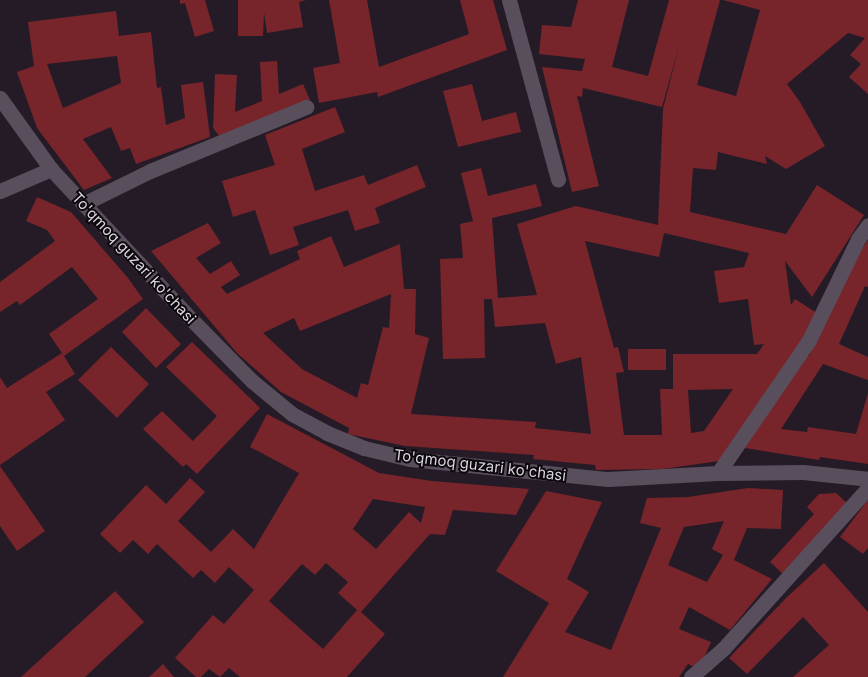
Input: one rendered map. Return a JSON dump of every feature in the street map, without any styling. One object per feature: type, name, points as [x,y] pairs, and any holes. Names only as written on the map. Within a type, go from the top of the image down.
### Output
[{"type":"street","points":[[509,0],[558,179]]},
{"type":"street","name":"To'qmoq guzari ko'chasi","points":[[0,98],[52,169],[83,204],[252,382],[292,414],[327,433],[364,448],[410,459],[501,470],[608,479],[718,473],[803,472],[868,479]]},
{"type":"street","points":[[83,204],[150,171],[306,107]]},
{"type":"street","points":[[0,191],[52,169]]},
{"type":"street","points":[[718,473],[810,340],[858,239],[868,225]]},
{"type":"street","points":[[691,677],[722,648],[868,488]]},
{"type":"building","points":[[180,0],[205,0],[214,31],[195,37],[185,3],[180,4]]},
{"type":"building","points":[[238,0],[306,0],[299,2],[303,27],[267,33],[264,13],[263,36],[238,36]]},
{"type":"building","points":[[329,0],[367,0],[379,67],[469,34],[460,0],[493,0],[507,50],[378,97],[377,92],[319,103],[313,68],[340,63]]},
{"type":"building","points":[[578,0],[629,0],[612,67],[648,76],[669,0],[720,0],[697,85],[736,96],[760,10],[723,0],[868,0],[868,94],[849,77],[861,64],[850,55],[865,38],[848,33],[787,84],[800,102],[825,146],[786,169],[765,156],[767,164],[718,152],[716,170],[693,168],[690,212],[786,234],[817,185],[864,215],[812,297],[785,261],[791,305],[795,299],[820,315],[719,461],[663,469],[596,470],[595,465],[533,459],[534,455],[405,446],[348,434],[349,428],[281,392],[237,353],[151,251],[208,223],[221,243],[196,258],[210,274],[231,261],[240,275],[221,287],[227,294],[300,259],[297,251],[331,236],[344,267],[400,244],[404,289],[416,289],[415,334],[429,338],[411,414],[536,422],[535,428],[591,434],[581,357],[556,364],[545,323],[495,327],[492,299],[484,299],[485,358],[443,359],[440,259],[463,258],[460,224],[473,221],[461,173],[481,168],[488,196],[536,184],[542,206],[492,218],[498,298],[537,295],[517,224],[576,206],[658,225],[663,109],[679,46],[662,107],[583,88],[582,97],[577,96],[599,186],[572,192],[542,67],[582,71],[585,59],[539,54],[542,25],[571,27]],"holes":[[[664,233],[749,253],[744,267],[714,271],[719,303],[748,299],[754,345],[764,344],[757,354],[673,354],[673,389],[660,389],[662,435],[624,435],[616,373],[624,372],[618,347],[614,348],[585,241],[659,257]],[[391,294],[389,328],[383,327],[368,385],[361,383],[357,398],[302,369],[263,333],[294,318],[300,331]],[[733,389],[704,431],[691,433],[688,390]]]},
{"type":"building","points":[[116,11],[119,36],[151,32],[157,88],[161,87],[166,125],[185,118],[181,85],[203,82],[210,137],[136,164],[130,148],[121,151],[111,127],[83,139],[112,178],[84,190],[37,128],[17,72],[37,65],[34,66],[28,22]],"holes":[[[117,56],[121,83],[63,108],[47,64]]]},
{"type":"building","points":[[277,61],[279,94],[303,84],[310,100],[220,137],[213,128],[215,74],[237,75],[235,112],[262,101],[260,62]]},
{"type":"building","points":[[472,84],[482,121],[516,112],[521,132],[458,147],[443,91]]},
{"type":"building","points":[[335,107],[345,132],[302,149],[315,191],[364,175],[368,185],[417,165],[426,187],[375,208],[380,223],[355,231],[348,210],[293,227],[299,245],[270,255],[255,210],[233,217],[222,181],[275,165],[265,135]]},
{"type":"building","points":[[37,197],[71,212],[128,278],[143,299],[64,356],[75,374],[46,392],[65,420],[0,465],[0,377],[7,388],[62,353],[49,334],[98,299],[72,267],[20,305],[17,301],[0,312],[0,282],[55,241],[47,230],[26,221]]},
{"type":"building","points":[[868,240],[868,287],[865,286],[839,344],[868,357],[868,380],[823,364],[781,429],[807,432],[808,427],[856,434],[868,393],[868,464],[820,457],[819,460],[745,448],[805,355],[809,356],[854,260]]},
{"type":"building","points":[[146,308],[181,344],[156,368],[122,332]]},
{"type":"building","points":[[192,342],[260,408],[197,474],[186,464],[183,467],[143,429],[162,411],[193,441],[217,416],[166,367]]},
{"type":"building","points":[[111,347],[149,384],[117,418],[78,380]]},
{"type":"building","points":[[628,349],[666,349],[666,370],[628,370]]},
{"type":"building","points":[[267,414],[379,473],[432,481],[529,489],[516,515],[453,510],[445,535],[430,534],[361,612],[385,634],[347,677],[240,677],[229,668],[220,677],[209,669],[201,677],[196,677],[175,658],[213,615],[224,624],[254,590],[229,567],[215,583],[201,570],[193,578],[157,544],[148,554],[133,540],[120,553],[100,534],[146,485],[166,504],[190,478],[205,492],[178,521],[211,552],[233,529],[254,549],[299,473],[250,447]],"holes":[[[373,499],[425,507],[421,523],[409,512],[376,549],[353,529]],[[326,563],[348,582],[338,593],[357,610],[323,649],[269,601],[302,564],[315,575]]]},
{"type":"building","points":[[0,466],[45,531],[17,551],[0,526]]},
{"type":"building","points":[[748,488],[783,490],[781,529],[747,528],[734,560],[772,579],[730,630],[689,607],[679,629],[711,642],[699,669],[688,664],[679,677],[503,677],[549,603],[496,571],[546,491],[602,502],[567,579],[589,592],[565,632],[611,650],[661,528],[640,523],[647,498],[688,497]],"holes":[[[724,521],[712,549],[723,555],[707,582],[668,565],[684,527]]]},
{"type":"building","points":[[836,493],[849,505],[784,575],[770,562],[814,514],[807,507],[819,494]]},
{"type":"building","points":[[868,500],[868,548],[863,554],[840,537]]},
{"type":"building","points":[[824,563],[868,612],[868,677],[793,677],[829,645],[803,617],[747,674],[729,658],[786,598]]},
{"type":"building","points":[[115,591],[144,622],[85,677],[21,677]]},
{"type":"building","points":[[163,664],[174,677],[149,677]]}]
